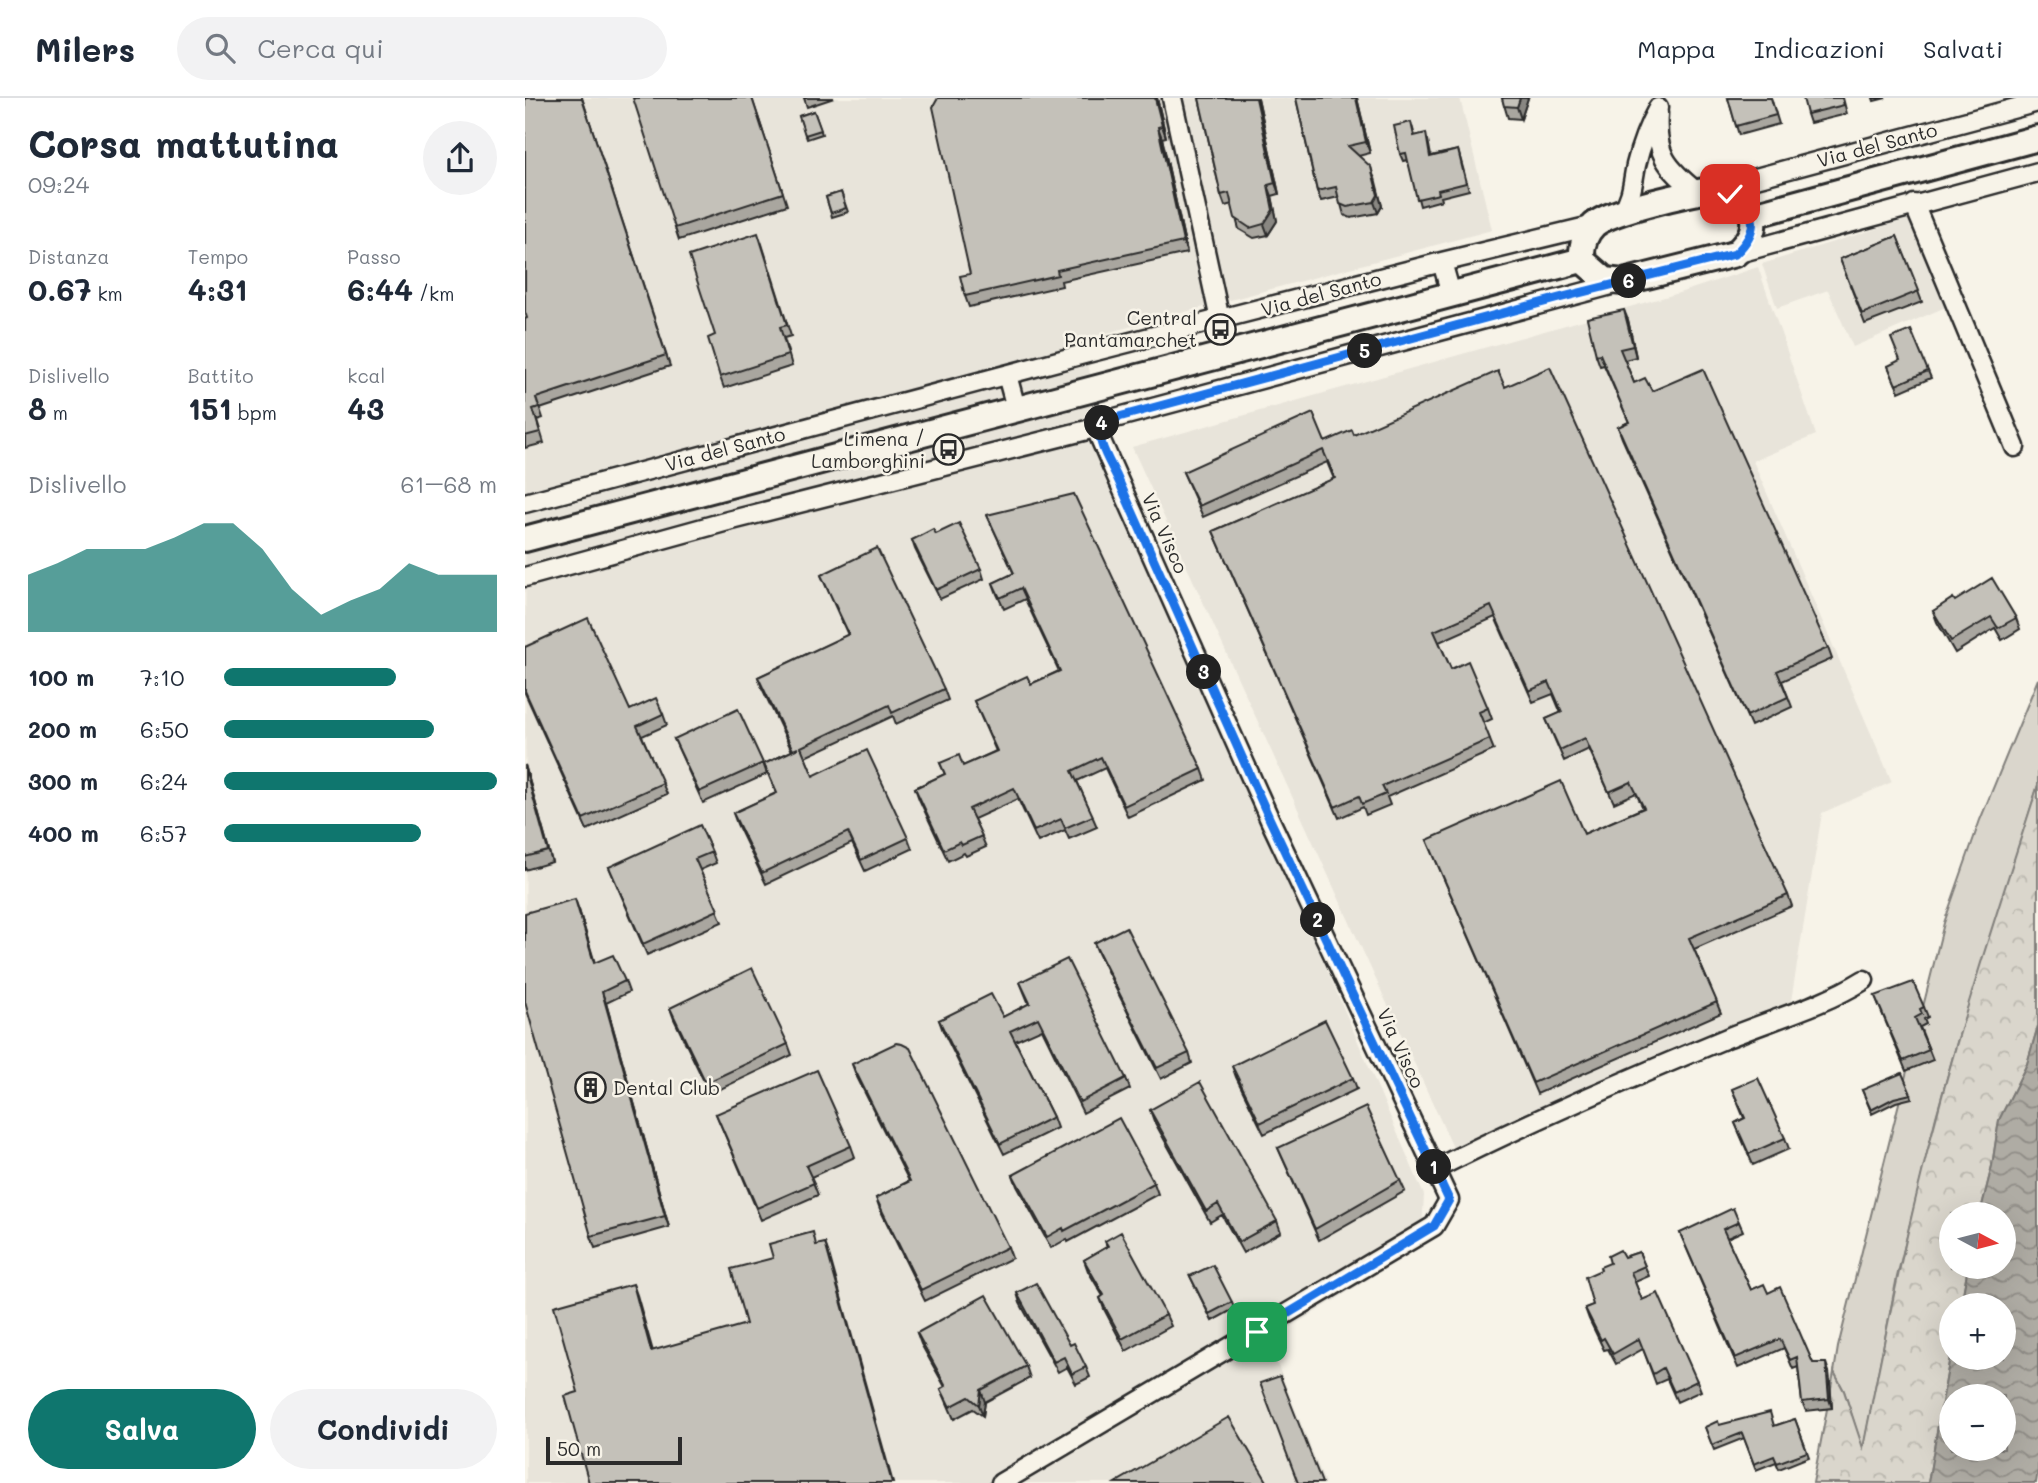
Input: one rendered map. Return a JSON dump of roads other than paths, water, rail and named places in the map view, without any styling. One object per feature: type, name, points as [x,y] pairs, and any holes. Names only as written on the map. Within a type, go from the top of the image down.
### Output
[{"type":"street","points":[[1172,98],[1220,320]]},
{"type":"street","name":"Via del Santo","points":[[525,503],[1007,375],[1595,225],[1622,213],[2038,102]]},
{"type":"street","points":[[1660,103],[1656,132],[1658,143],[1667,164],[1676,175],[1706,190],[1730,194],[1746,204],[1752,215],[1751,231],[1745,244],[1735,254]]},
{"type":"street","points":[[1622,213],[1630,198],[1645,133],[1660,103]]},
{"type":"street","points":[[1752,215],[2038,138]]},
{"type":"street","points":[[525,577],[728,521],[1099,427],[1104,421],[2038,172]]},
{"type":"street","points":[[1914,204],[2015,447]]},
{"type":"street","points":[[1595,225],[1581,246],[1582,260],[1605,280],[1623,282]]},
{"type":"street","points":[[525,539],[1582,260]]},
{"type":"street","points":[[1442,262],[1451,294]]},
{"type":"street","points":[[1007,375],[1016,408]]},
{"type":"street","name":"Via Visco","points":[[1001,1483],[1434,1226],[1449,1200],[1265,807],[1099,436],[1099,427]]},
{"type":"street","points":[[1435,1169],[1512,1130],[1728,1038],[1840,994],[1864,980]]},
{"type":"water","points":[[2038,1026],[2036,1483],[1928,1483],[1939,1420],[1939,1461],[2016,1461],[2016,1384],[1945,1384],[1948,1370],[2016,1370],[2016,1293],[1963,1293],[1966,1279],[2016,1279],[2016,1202],[1983,1202],[1999,1120],[2027,1064]]},
{"type":"place","name":"Central Pantamarchet","points":[[1220,329]]},
{"type":"place","name":"Limena / Lamborghini","points":[[948,450]]},
{"type":"place","name":"Dental Club","points":[[590,1088]]}]
